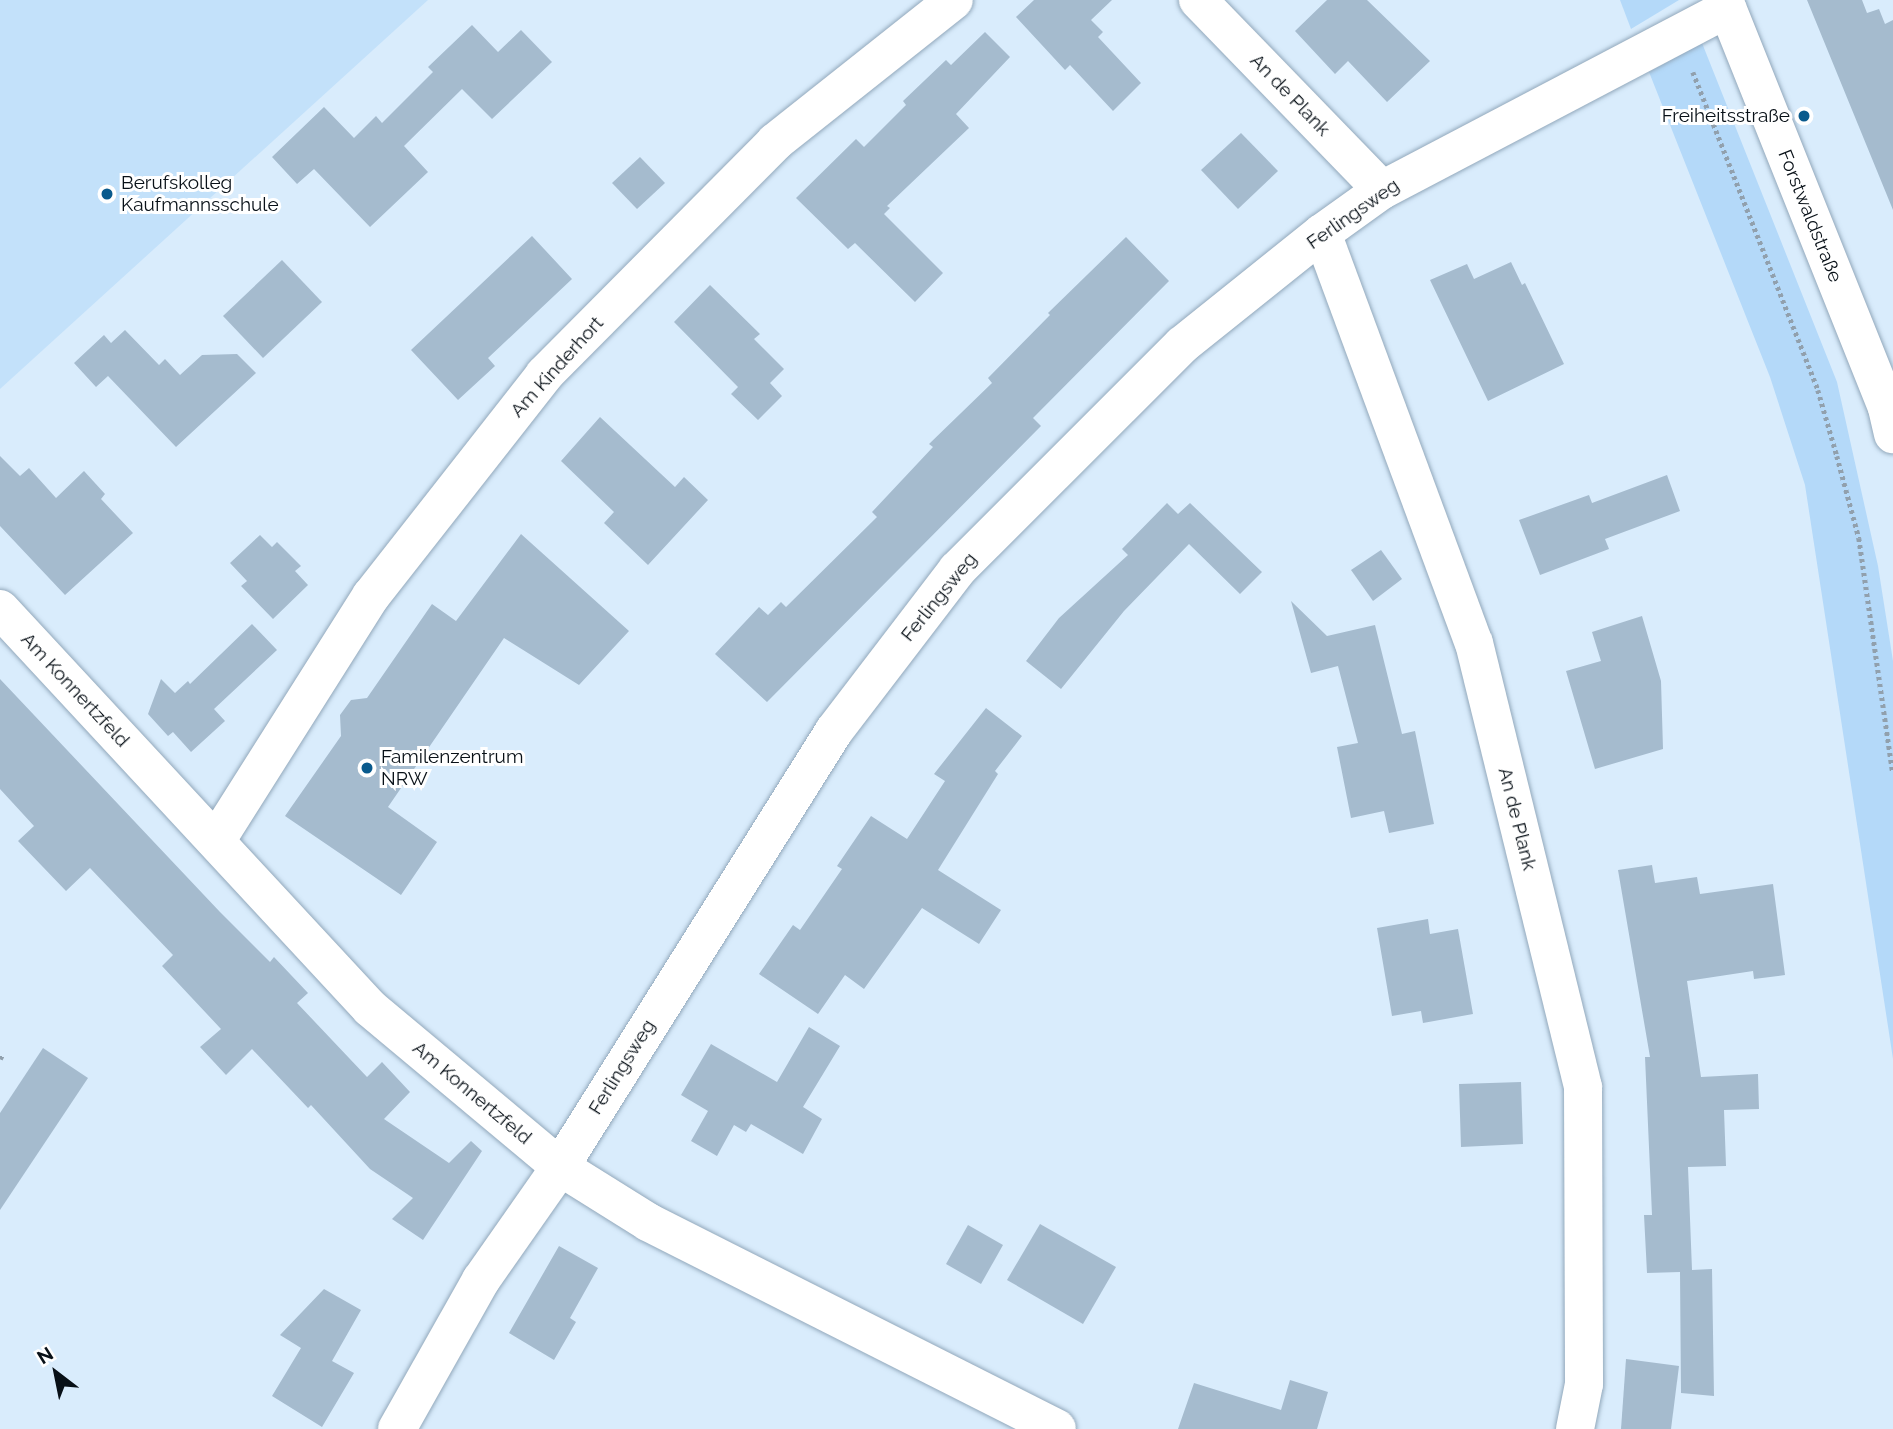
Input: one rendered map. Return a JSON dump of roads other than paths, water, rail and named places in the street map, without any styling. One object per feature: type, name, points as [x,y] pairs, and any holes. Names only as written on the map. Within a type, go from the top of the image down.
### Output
[{"type":"street","name":"Am Kinderhort","points":[[216,841],[371,596],[544,375],[775,142],[954,0]]},
{"type":"street","name":"An de Plank","points":[[1198,0],[1382,190]]},
{"type":"street","name":"Ferlingsweg","points":[[397,1429],[481,1280],[560,1167],[834,731],[957,570],[1182,345],[1322,233],[1382,190],[1678,35],[1725,4]]},
{"type":"street","name":"Forstwaldstraße","points":[[1725,4],[1887,408],[1893,434]]},
{"type":"street","name":"An de Plank","points":[[1322,233],[1474,643],[1583,1087],[1584,1384],[1576,1429]]},
{"type":"street","name":"Am Konnertzfeld","points":[[0,609],[370,1008],[560,1167],[648,1222],[1057,1429]]},
{"type":"place","name":"Freiheitsstraße","points":[[1804,116]]},
{"type":"place","name":"Berufskolleg Kaufmannsschule","points":[[107,194]]},
{"type":"place","name":"Familenzentrum NRW","points":[[367,768]]}]
